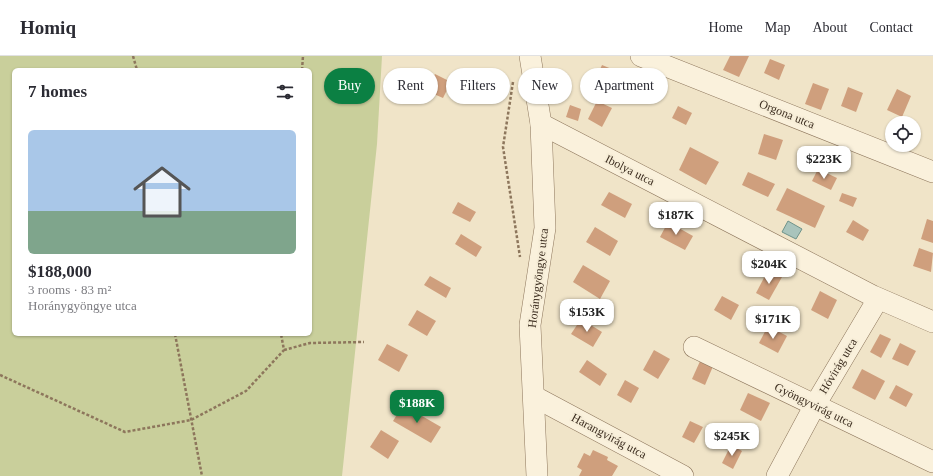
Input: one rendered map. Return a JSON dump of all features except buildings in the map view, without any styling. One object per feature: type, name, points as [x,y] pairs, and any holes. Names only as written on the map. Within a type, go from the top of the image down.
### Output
[{"type":"street","name":"Horánygyöngye utca","points":[[530,56],[541,124],[545,228],[530,325],[535,397],[537,476]]},
{"type":"street","name":"Orgona utca","points":[[641,56],[933,172]]},
{"type":"street","name":"Ibolya utca","points":[[541,124],[878,299],[933,322]]},
{"type":"street","name":"Hóvirág utca","points":[[777,476],[815,405],[878,299]]},
{"type":"street","name":"Gyöngyvirág utca","points":[[694,347],[933,462]]},
{"type":"street","name":"Harangvirág utca","points":[[535,397],[683,476]]},
{"type":"path","points":[[133,56],[136,68]]},
{"type":"path","points":[[302,68],[303,56]]},
{"type":"path","points":[[514,79],[503,147],[521,263]]},
{"type":"path","points":[[175,336],[202,476]]},
{"type":"path","points":[[281,336],[284,350]]},
{"type":"path","points":[[0,375],[125,432],[191,420],[246,391],[284,350],[310,343],[364,342]]},
{"type":"green space","points":[[0,56],[382,56],[377,144],[342,476],[0,476]]},
{"type":"water","points":[[788,221],[802,229],[796,239],[782,232]]}]
